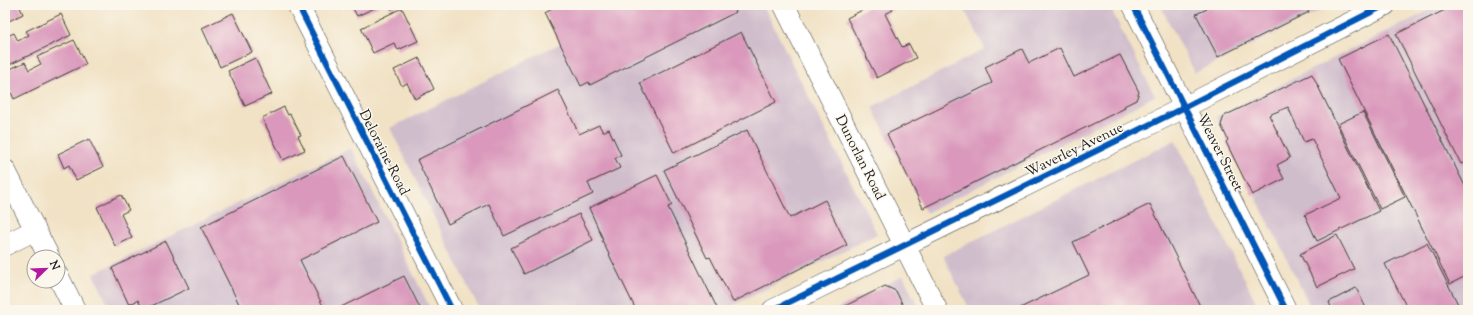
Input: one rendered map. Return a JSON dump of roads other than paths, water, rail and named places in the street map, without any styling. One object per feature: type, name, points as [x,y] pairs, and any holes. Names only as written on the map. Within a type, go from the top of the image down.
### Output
[{"type":"street","name":"Deloraine Road","points":[[298,5],[452,310]]},
{"type":"street","name":"Dunorlan Road","points":[[784,5],[937,310]]},
{"type":"street","name":"Weaver Street","points":[[1133,5],[1286,310]]},
{"type":"street","name":"Waverley Avenue","points":[[773,310],[1185,107],[1385,5]]},
{"type":"street","points":[[5,170],[45,249]]},
{"type":"street","points":[[5,245],[35,230]]},
{"type":"street","points":[[64,289],[75,310]]}]
